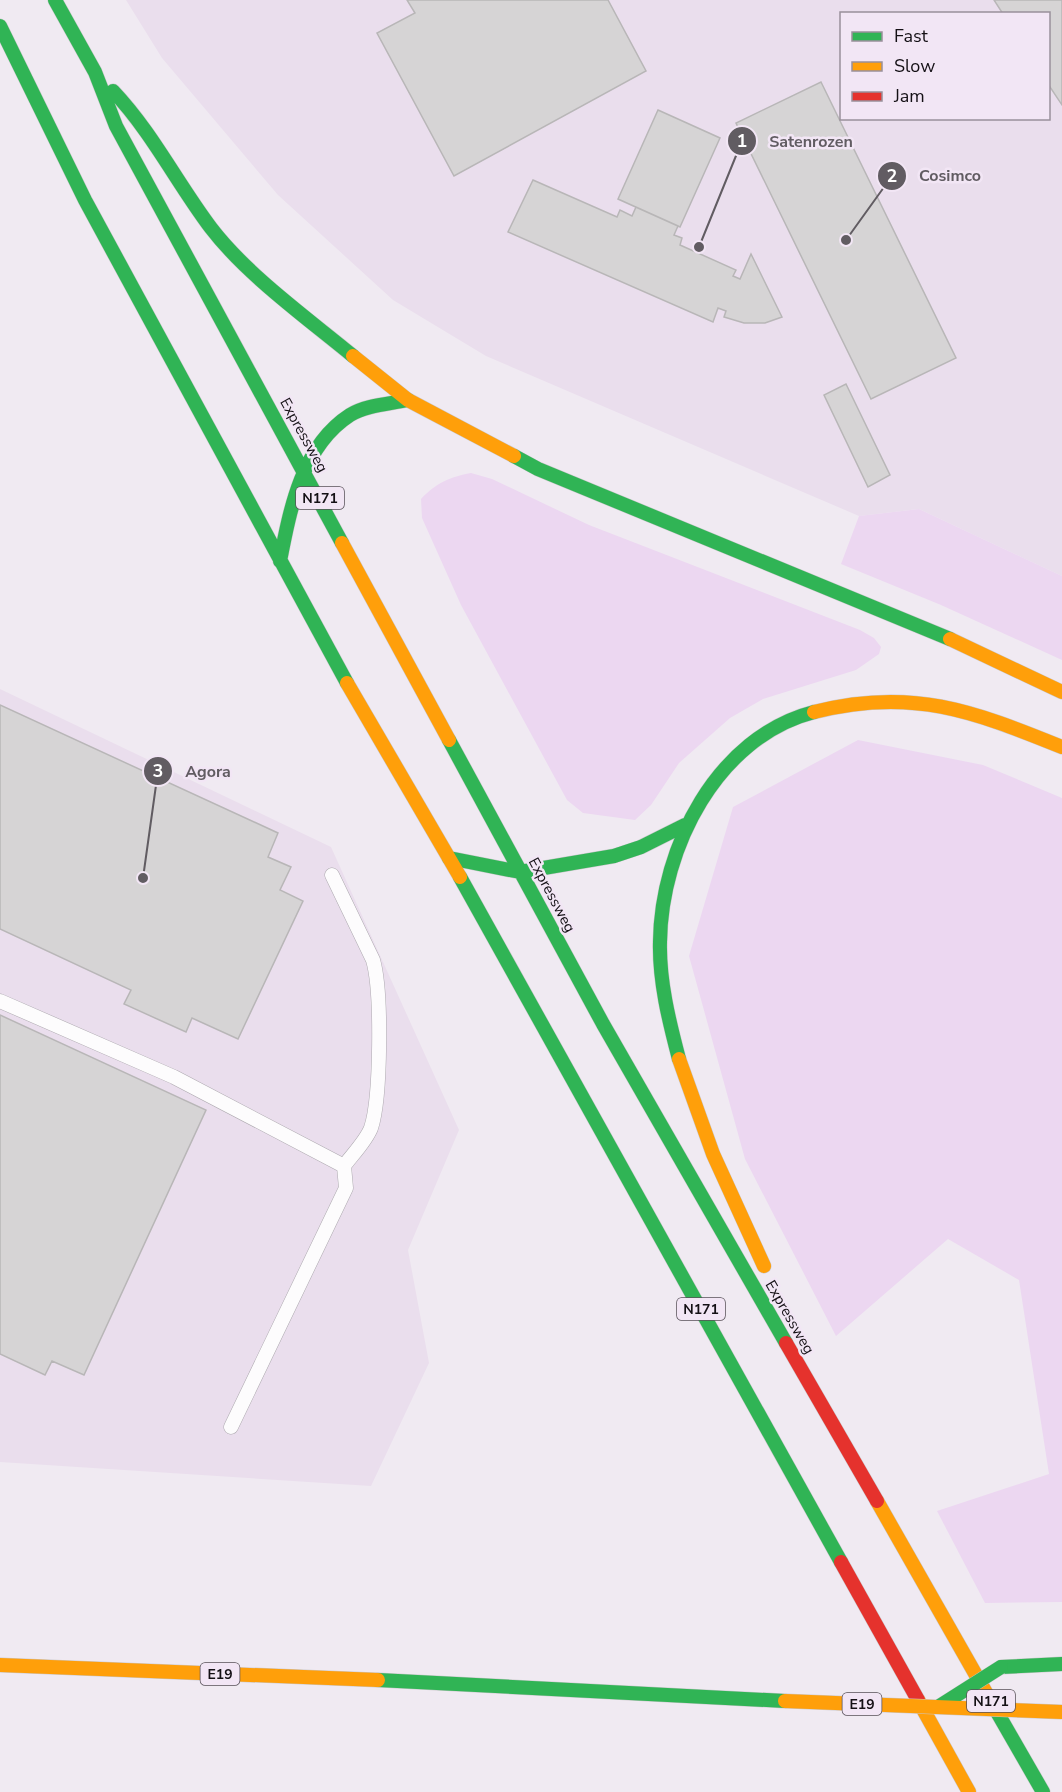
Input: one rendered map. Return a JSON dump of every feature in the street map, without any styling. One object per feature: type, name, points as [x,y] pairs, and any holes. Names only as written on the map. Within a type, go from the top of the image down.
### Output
[{"type":"highway","name":"Expressweg","points":[[55,0],[95,72],[116,126],[305,470],[603,1024],[1043,1792]]},
{"type":"highway","name":"N171","points":[[0,26],[86,200],[328,650],[449,858],[969,1792]]},
{"type":"highway","points":[[95,72],[136,116],[212,229],[272,290],[408,400],[538,469],[938,633],[1062,692]]},
{"type":"highway","points":[[280,561],[288,518],[305,470],[321,443],[351,415],[408,400]]},
{"type":"highway","points":[[772,1283],[724,1180],[676,1053],[660,954],[662,916],[669,873],[685,825],[711,782],[744,751],[775,729],[814,711],[891,700],[928,703],[981,715],[1062,747]]},
{"type":"highway","points":[[449,858],[520,872],[614,856],[641,847],[685,825]]},
{"type":"highway","points":[[781,1304],[806,1378]]},
{"type":"highway","points":[[938,1707],[1001,1667],[1062,1664]]},
{"type":"highway","name":"E19","points":[[0,1665],[429,1682],[785,1701],[1062,1712]]},
{"type":"lane","points":[[231,1426],[346,1188],[344,1166],[370,1130],[377,1098],[377,973],[332,875]]},
{"type":"lane","points":[[0,1001],[174,1077],[344,1166]]},
{"type":"shaded area","points":[[126,0],[1062,0],[1062,576],[919,509],[859,516],[486,356],[393,300],[278,195],[162,58]]},
{"type":"shaded area","points":[[471,473],[492,479],[589,525],[860,630],[874,638],[881,647],[879,654],[856,670],[763,699],[730,718],[679,763],[651,805],[635,820],[583,813],[567,800],[461,605],[422,518],[421,499],[427,493],[456,476]]},
{"type":"shaded area","points":[[919,509],[1062,576],[1062,660],[941,605],[841,564],[859,516]]},
{"type":"shaded area","points":[[0,689],[331,847],[459,1130],[408,1250],[429,1363],[371,1486],[0,1462]]},
{"type":"shaded area","points":[[858,740],[983,765],[1062,798],[1062,1602],[985,1603],[937,1511],[1049,1474],[1019,1280],[948,1239],[836,1336],[745,1159],[689,956],[733,807]]},
{"type":"building","points":[[407,0],[608,0],[646,71],[454,176],[377,33],[415,13]]},
{"type":"building","points":[[994,0],[1062,0],[1062,105],[1050,87],[1050,12],[1002,12]]},
{"type":"building","points":[[821,82],[956,358],[871,399],[736,123]]},
{"type":"building","points":[[658,110],[720,138],[680,227],[618,199]]},
{"type":"building","points":[[533,180],[617,217],[620,210],[632,216],[636,207],[678,226],[674,235],[682,238],[680,245],[736,270],[733,276],[740,279],[751,254],[782,317],[765,323],[744,323],[724,317],[726,311],[718,308],[713,322],[508,232]]},
{"type":"building","points":[[846,384],[890,475],[868,487],[824,395]]},
{"type":"building","points":[[0,705],[278,833],[268,857],[291,867],[280,890],[303,901],[238,1039],[192,1018],[186,1032],[124,1004],[131,990],[0,929]]},
{"type":"building","points":[[0,1015],[206,1110],[84,1375],[52,1361],[45,1375],[0,1354]]},
{"type":"traffic: fast","points":[[55,0],[95,72],[116,126],[342,543]]},
{"type":"traffic: fast","points":[[0,26],[85,200],[347,683]]},
{"type":"traffic: fast","points":[[113,91],[140,123],[199,211],[226,245],[278,295],[353,356]]},
{"type":"traffic: fast","points":[[280,561],[294,500],[309,461],[320,444],[350,415],[371,407],[408,400]]},
{"type":"traffic: fast","points":[[514,456],[538,469],[950,639]]},
{"type":"traffic: fast","points":[[679,1059],[663,986],[660,942],[663,906],[671,870],[684,835],[701,801],[723,771],[749,745],[780,725],[814,712]]},
{"type":"traffic: fast","points":[[449,740],[603,1024],[786,1343]]},
{"type":"traffic: fast","points":[[449,858],[520,872],[614,856],[641,847],[685,825]]},
{"type":"traffic: fast","points":[[460,877],[841,1562]]},
{"type":"traffic: fast","points":[[1001,1667],[1062,1664]]},
{"type":"traffic: fast","points":[[938,1707],[1001,1667]]},
{"type":"traffic: fast","points":[[378,1680],[785,1701]]},
{"type":"traffic: fast","points":[[993,1705],[1043,1792]]},
{"type":"traffic: slow","points":[[353,356],[408,400],[514,456]]},
{"type":"traffic: slow","points":[[342,543],[449,740]]},
{"type":"traffic: slow","points":[[950,639],[1062,692]]},
{"type":"traffic: slow","points":[[347,683],[460,877]]},
{"type":"traffic: slow","points":[[814,712],[881,702],[941,707],[999,723],[1062,747]]},
{"type":"traffic: slow","points":[[679,1059],[713,1154],[764,1266]]},
{"type":"traffic: slow","points":[[877,1501],[993,1705]]},
{"type":"traffic: slow","points":[[0,1665],[378,1680]]},
{"type":"traffic: slow","points":[[918,1700],[969,1792]]},
{"type":"traffic: slow","points":[[785,1701],[1062,1712]]},
{"type":"traffic: jam","points":[[786,1343],[877,1501]]},
{"type":"traffic: jam","points":[[841,1562],[918,1700]]},
{"type":"place","name":"Cosimco","points":[[846,240]]},
{"type":"place","name":"Satenrozen","points":[[699,247]]},
{"type":"place","name":"Agora","points":[[143,878]]}]
